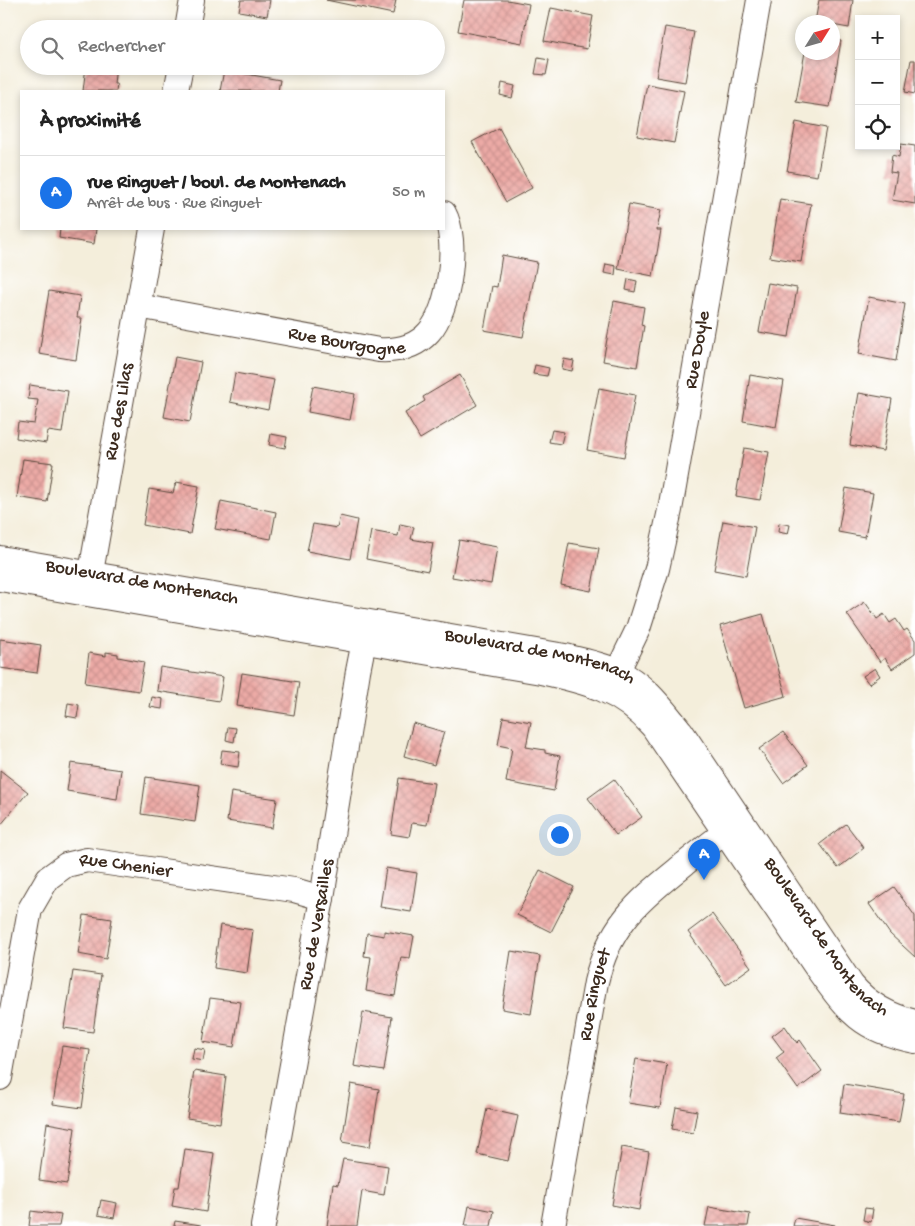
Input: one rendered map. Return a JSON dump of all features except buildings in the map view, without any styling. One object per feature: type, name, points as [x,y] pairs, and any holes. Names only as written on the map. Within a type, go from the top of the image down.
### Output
[{"type":"street","points":[[189,20],[192,0]]},
{"type":"street","name":"Rue Doyle","points":[[613,681],[638,629],[670,510],[759,0]]},
{"type":"street","points":[[176,90],[179,75]]},
{"type":"street","name":"Rue Bourgogne","points":[[138,306],[379,350],[403,348],[418,342],[430,331],[438,318],[444,301],[450,273],[452,251],[445,216]]},
{"type":"street","name":"Rue des Lilas","points":[[89,584],[152,230]]},
{"type":"street","name":"Boulevard de Montenach","points":[[0,558],[89,584]]},
{"type":"street","name":"Boulevard de Montenach","points":[[0,579],[89,584],[366,631],[565,656],[613,681],[639,684],[662,707],[681,731],[733,826],[818,970],[845,1006],[861,1021],[881,1032],[915,1041]]},
{"type":"street","name":"Rue de Versailles","points":[[263,1226],[322,898],[366,631]]},
{"type":"street","name":"Boulevard de Montenach","points":[[733,826],[859,993],[884,1012],[915,1022]]},
{"type":"street","name":"Rue Ringuet","points":[[553,1226],[596,982],[603,956],[615,932],[640,901],[733,826]]},
{"type":"street","name":"Rue Chenier","points":[[0,1078],[30,909],[48,878],[66,865],[87,860],[294,890],[322,898]]},
{"type":"place","name":"rue Ringuet / boul. de Montenach","points":[[704,880]]}]
